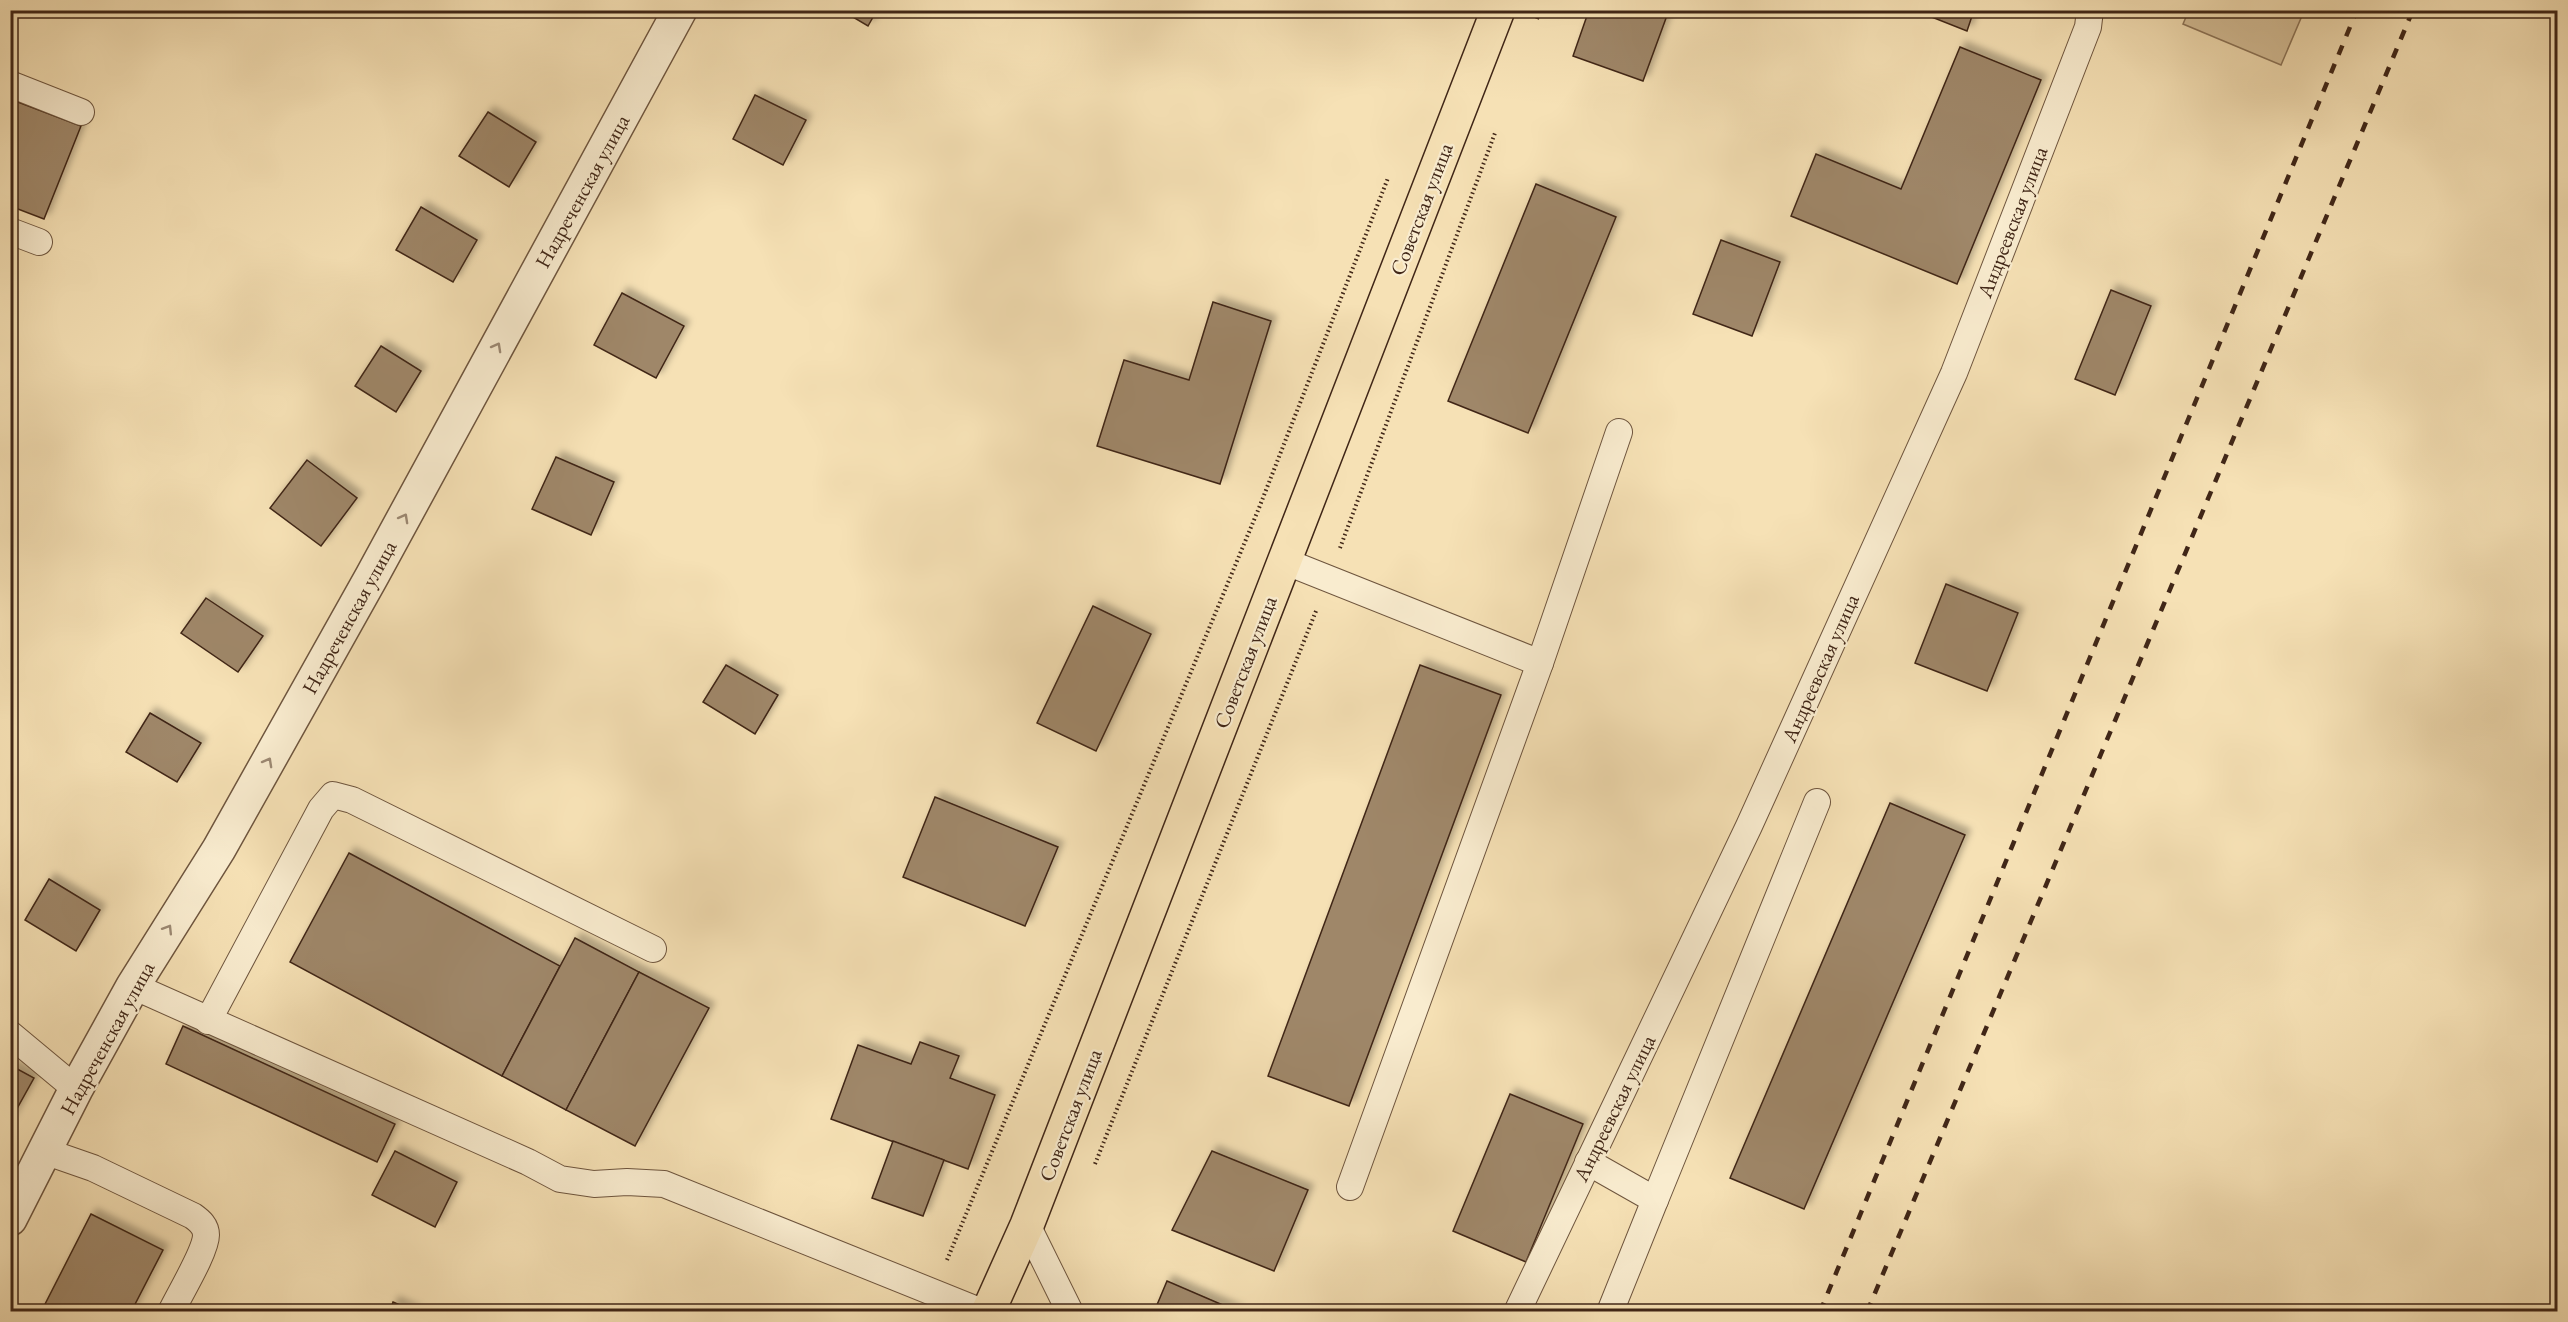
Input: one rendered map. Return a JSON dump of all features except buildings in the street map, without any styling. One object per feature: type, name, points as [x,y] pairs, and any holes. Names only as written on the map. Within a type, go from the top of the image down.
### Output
[{"type":"main road","name":"Советская улица","points":[[988,1311],[1027,1226],[1498,10]]},
{"type":"street","name":"Надреченская улица","points":[[10,1219],[76,1089],[133,986],[219,849],[276,748],[680,10]]},
{"type":"lane","name":"Андреевская улица","points":[[1517,1311],[1749,826],[1954,373],[2088,27],[2090,10]]},
{"type":"lane","points":[[10,84],[81,112]]},
{"type":"lane","points":[[10,231],[39,242]]},
{"type":"lane","points":[[1350,1187],[1540,663],[1619,432]]},
{"type":"lane","points":[[1284,561],[1540,663]]},
{"type":"lane","points":[[208,1022],[321,809],[333,795],[352,800],[653,949]]},
{"type":"lane","points":[[1610,1311],[1817,802]]},
{"type":"lane","points":[[133,986],[208,1022],[560,1179],[594,1184],[627,1182],[664,1185],[982,1311]]},
{"type":"lane","points":[[10,1034],[76,1089]]},
{"type":"lane","points":[[46,1152],[93,1168],[203,1223],[206,1234],[203,1249],[171,1311]]},
{"type":"lane","points":[[1588,1162],[1655,1200]]},
{"type":"lane","points":[[1027,1226],[1070,1311]]},
{"type":"path","points":[[1536,22],[1540,10]]},
{"type":"path","points":[[1092,1173],[1328,579],[1499,122]]},
{"type":"path","points":[[933,1292],[1259,508],[1389,175]]},
{"type":"shaded area","points":[[2189,10],[2304,11],[2281,65],[2183,24]]},
{"type":"railway","points":[[1820,1312],[2357,10]]},
{"type":"railway","points":[[1867,1312],[2413,10]]}]
